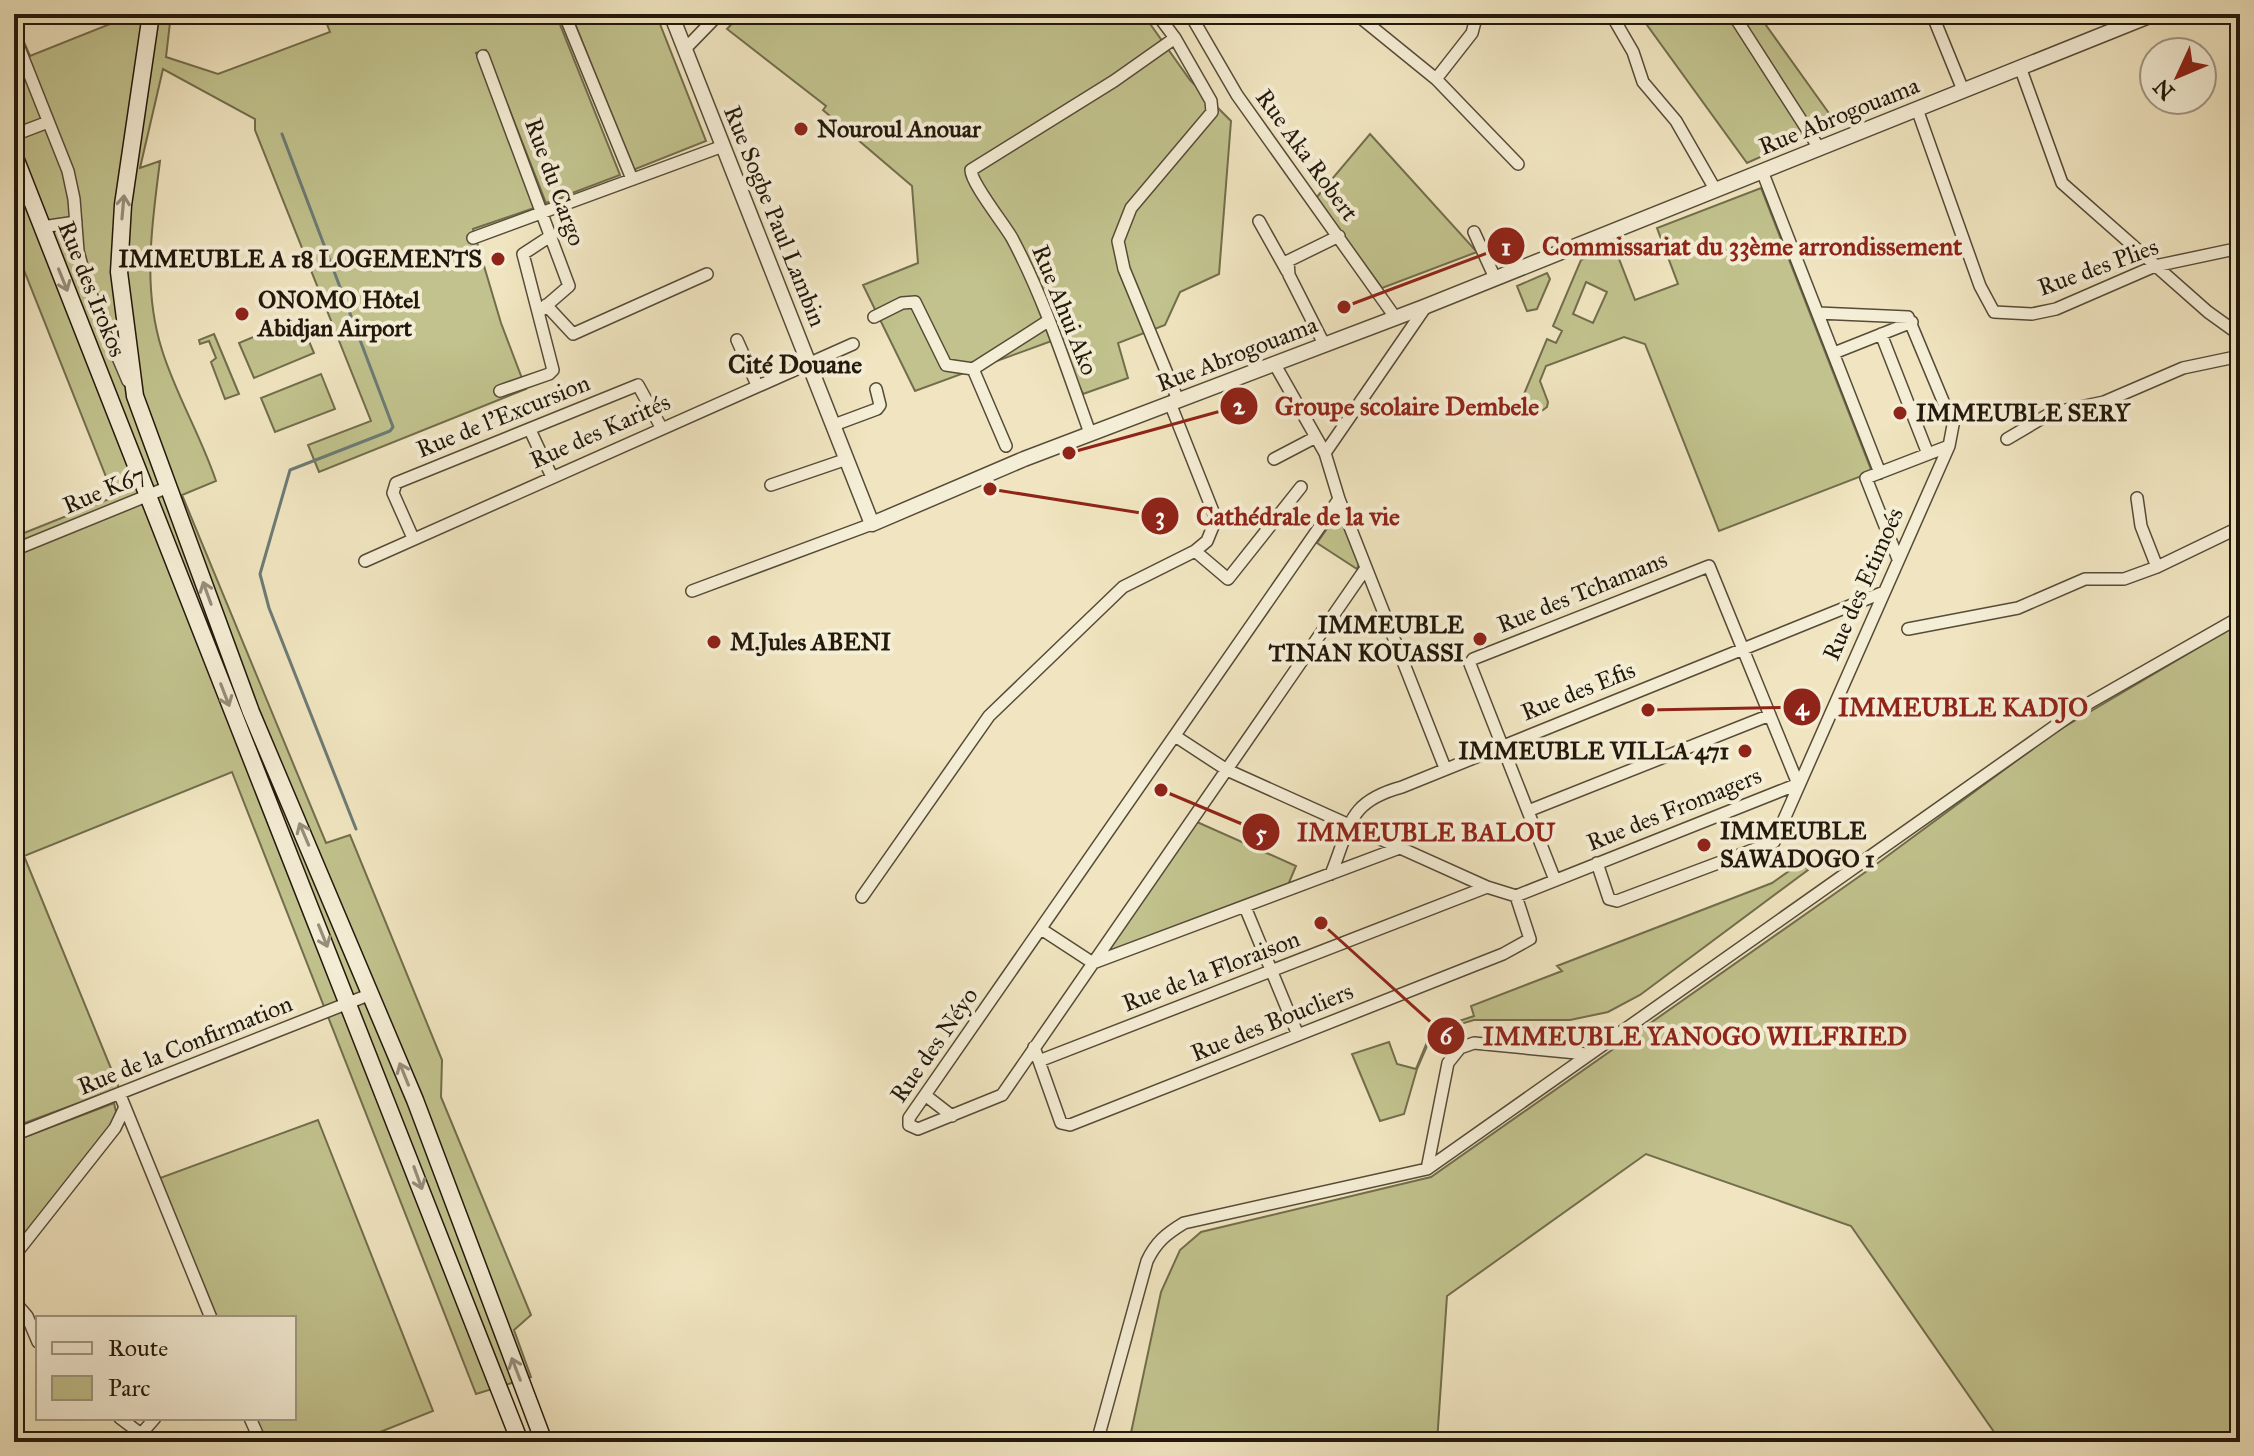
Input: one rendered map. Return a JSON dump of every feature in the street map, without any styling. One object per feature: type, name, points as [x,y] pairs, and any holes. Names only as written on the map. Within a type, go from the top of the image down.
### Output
[{"type":"main road","points":[[151,14],[123,205],[119,272],[135,396],[166,488],[251,712],[424,1125],[544,1442]]},
{"type":"main road","name":"Rue des Irokos","points":[[14,155],[250,759],[351,1003],[520,1442]]},
{"type":"main road","points":[[126,439],[147,433]]},
{"type":"main road","points":[[401,1132],[424,1125]]},
{"type":"street","name":"Rue Sogbe Paul Lambin","points":[[671,14],[872,524]]},
{"type":"street","points":[[685,49],[719,14]]},
{"type":"street","points":[[862,897],[989,716],[1123,587],[1195,551],[1214,531],[1216,519],[1124,269],[1118,241],[1131,208],[1212,112],[1211,101],[1175,38],[1160,19],[1175,14]]},
{"type":"street","name":"Rue Aka Robert","points":[[1190,14],[1237,95],[1395,317]]},
{"type":"street","points":[[1356,14],[1436,79],[1518,164]]},
{"type":"street","points":[[1436,79],[1472,33],[1477,14]]},
{"type":"street","points":[[1611,14],[1633,52],[1643,82],[1676,121],[1715,189]]},
{"type":"street","points":[[1733,14],[1819,148]]},
{"type":"street","points":[[1932,14],[1963,90]]},
{"type":"street","name":"Rue Abrogouama","points":[[692,591],[872,524],[1090,433],[1428,305],[2154,14]]},
{"type":"street","points":[[568,23],[632,179]]},
{"type":"street","points":[[14,35],[68,171],[78,251],[87,285],[135,396]]},
{"type":"street","name":"Rue Ahui Ako","points":[[1090,433],[1031,274],[1004,224],[973,181],[971,170],[1114,81],[1175,38]]},
{"type":"street","name":"Rue du Cargo","points":[[483,56],[569,286],[542,308]]},
{"type":"street","points":[[2020,67],[2062,183],[2155,266],[2240,335]]},
{"type":"street","name":"Rue des Plies","points":[[1917,109],[1980,286],[1994,312],[2032,314],[2056,309],[2155,266],[2240,248]]},
{"type":"street","points":[[14,135],[48,122]]},
{"type":"street","points":[[473,238],[723,146]]},
{"type":"street","points":[[1762,171],[1880,473]]},
{"type":"street","points":[[1259,221],[1324,344]]},
{"type":"street","points":[[42,227],[76,222]]},
{"type":"street","points":[[1474,232],[1495,278]]},
{"type":"street","points":[[500,391],[553,370],[542,308],[523,254],[552,235]]},
{"type":"street","points":[[1289,275],[1288,261],[1339,236]]},
{"type":"street","points":[[542,308],[573,334],[707,274]]},
{"type":"street","points":[[874,317],[902,303],[915,302],[946,365],[973,369],[1048,321]]},
{"type":"street","points":[[1325,453],[1428,305]]},
{"type":"street","points":[[1818,313],[1902,315],[1912,322]]},
{"type":"street","points":[[1834,353],[1912,322]]},
{"type":"street","name":"Rue des Etimoés","points":[[1597,863],[1609,899],[1617,901],[1768,845],[1777,837],[1949,446],[1953,425],[1912,322]]},
{"type":"street","points":[[1881,334],[1928,454]]},
{"type":"street","points":[[737,340],[757,385]]},
{"type":"street","name":"Rue des Karités","points":[[365,561],[853,344]]},
{"type":"street","points":[[2007,439],[2051,413],[2104,402],[2174,371],[2240,356]]},
{"type":"street","points":[[1274,363],[1325,453],[1339,499],[1445,768]]},
{"type":"street","points":[[973,369],[1006,446]]},
{"type":"street","name":"Rue de l'Excursion","points":[[413,538],[393,493],[396,483],[638,385],[661,427]]},
{"type":"street","points":[[834,425],[877,409],[880,405],[876,389]]},
{"type":"street","points":[[530,430],[552,477]]},
{"type":"street","points":[[1274,459],[1316,437]]},
{"type":"street","points":[[1898,559],[1866,478],[1949,446]]},
{"type":"street","points":[[771,485],[847,459]]},
{"type":"street","points":[[1195,551],[1228,579],[1301,487]]},
{"type":"street","name":"Rue K67","points":[[14,550],[166,488]]},
{"type":"street","points":[[2137,498],[2141,526],[2157,567]]},
{"type":"street","name":"Rue des Néyo","points":[[1339,499],[909,1118],[909,1125],[918,1129],[1002,1095],[1366,568]]},
{"type":"street","points":[[1908,629],[2018,608],[2085,579],[2124,579],[2157,567],[2240,527]]},
{"type":"street","name":"Rue des Tchamans","points":[[1555,880],[1470,664],[1473,659],[1709,566],[1798,784]]},
{"type":"street","name":"Rue des Efis","points":[[1331,874],[1359,807],[1374,794],[1402,787],[1884,592]]},
{"type":"street","points":[[1097,1442],[1147,1261],[1163,1237],[1184,1223],[1427,1169],[2082,707],[2240,617]]},
{"type":"street","points":[[1528,811],[1770,715]]},
{"type":"street","points":[[1175,736],[1227,770],[1487,887],[1516,896]]},
{"type":"street","name":"Rue des Fromagers","points":[[1516,896],[1798,784]]},
{"type":"street","points":[[1041,929],[1093,963],[1402,847]]},
{"type":"street","name":"Rue de la Floraison","points":[[1039,1061],[1487,887]]},
{"type":"street","name":"Rue des Boucliers","points":[[1034,1047],[1061,1123],[1070,1125],[1526,942],[1530,934],[1516,896]]},
{"type":"street","points":[[1245,907],[1298,1035]]},
{"type":"street","name":"Rue de la Confirmation","points":[[14,1135],[371,994]]},
{"type":"street","points":[[1427,1169],[1448,1063],[1460,1048],[1474,1043],[1587,1054]]},
{"type":"street","points":[[120,1095],[210,1316]]},
{"type":"street","points":[[925,1095],[952,1116]]},
{"type":"street","points":[[14,1256],[115,1128],[125,1107]]},
{"type":"street","points":[[14,1301],[27,1316],[36,1337]]},
{"type":"street","points":[[123,1420],[141,1434],[153,1420]]},
{"type":"street","points":[[251,1420],[258,1436]]},
{"type":"green space","points":[[135,14],[171,14],[166,57],[218,74],[330,32],[323,14],[656,14],[706,141],[633,170],[572,16],[559,22],[620,175],[546,203],[486,50],[476,53],[537,207],[473,229],[501,323],[526,389],[319,472],[308,445],[371,421],[255,130],[255,119],[163,69],[140,168],[160,161],[150,256],[156,326],[168,367],[216,481],[182,495],[326,843],[350,835],[442,1060],[441,1097],[531,1315],[514,1330],[531,1377],[476,1394],[232,772],[24,856],[119,1088],[14,1127],[14,537],[114,497],[14,245],[14,19],[30,56]]},
{"type":"green space","points":[[741,14],[1143,14],[1190,80],[1231,121],[1219,274],[1180,292],[1165,325],[1118,343],[1128,378],[1083,394],[1057,339],[915,391],[863,285],[918,263],[912,186],[823,110],[826,106],[727,29]]},
{"type":"green space","points":[[1639,14],[1758,14],[1836,123],[1747,163]]},
{"type":"green space","points":[[1370,134],[1477,252],[1382,288],[1316,198]]},
{"type":"green space","points":[[1761,188],[1872,472],[1719,531],[1645,344],[1624,337],[1546,366],[1540,381],[1547,407],[1539,413],[1523,413],[1519,406],[1547,339],[1556,343],[1562,331],[1553,326],[1581,260],[1614,246],[1635,300],[1678,284],[1657,228]],"holes":[[[1586,282],[1607,292],[1593,323],[1573,314]]]},
{"type":"green space","points":[[1547,273],[1550,279],[1537,309],[1527,311],[1517,286]]},
{"type":"green space","points":[[299,318],[314,353],[254,378],[239,343]]},
{"type":"green space","points":[[214,334],[239,394],[225,399],[211,362],[216,358],[209,341],[200,344],[199,340]]},
{"type":"green space","points":[[321,374],[335,409],[275,432],[261,398]]},
{"type":"green space","points":[[1338,513],[1359,564],[1357,569],[1317,543]]},
{"type":"green space","points":[[2240,623],[2240,1442],[2001,1442],[1851,1226],[1646,1154],[1447,1296],[1437,1442],[1129,1442],[1161,1292],[1180,1250],[1201,1232],[1431,1177],[1867,871],[2054,733]]},
{"type":"green space","points":[[1197,822],[1296,866],[1288,885],[1101,958]]},
{"type":"green space","points":[[1802,862],[1808,870],[1640,995],[1608,1012],[1570,1020],[1474,1020],[1433,1032],[1417,1069],[1404,1114],[1380,1121],[1352,1054],[1389,1042],[1397,1064],[1416,1069],[1432,1030],[1474,1016],[1471,1006],[1562,971],[1557,966],[1772,883]]},
{"type":"green space","points":[[114,1103],[117,1116],[112,1126],[14,1251],[14,1141]]},
{"type":"green space","points":[[318,1120],[433,1411],[355,1442],[262,1442],[254,1420],[296,1420],[296,1316],[213,1316],[160,1178]]},
{"type":"waterway","points":[[282,134],[393,427],[390,431],[290,470],[260,574],[269,608],[356,829]]},
{"type":"place","name":"Nouroul Anouar","points":[[801,129]]},
{"type":"place","name":"IMMEUBLE A 18 LOGEMENTS","points":[[498,259]]},
{"type":"place","name":"Commissariat du 33ème arrondissement","points":[[1344,307]]},
{"type":"place","name":"ONOMO Hôtel Abidjan Airport","points":[[242,314]]},
{"type":"place","name":"IMMEUBLE SERY","points":[[1900,413]]},
{"type":"place","name":"Groupe scolaire Dembele","points":[[1069,453]]},
{"type":"place","name":"Cathédrale de la vie","points":[[990,489]]},
{"type":"place","name":"IMMEUBLE TINAN KOUASSI","points":[[1480,639]]},
{"type":"place","name":"M.Jules ABENI","points":[[714,642]]},
{"type":"place","name":"IMMEUBLE KADJO","points":[[1648,710]]},
{"type":"place","name":"IMMEUBLE VILLA 471","points":[[1745,751]]},
{"type":"place","name":"IMMEUBLE BALOU","points":[[1161,790]]},
{"type":"place","name":"IMMEUBLE SAWADOGO 1","points":[[1704,845]]},
{"type":"place","name":"IMMEUBLE YANOGO WILFRIED","points":[[1321,923]]},
{"type":"district","name":"Cité Douane","points":[[795,364]]}]
